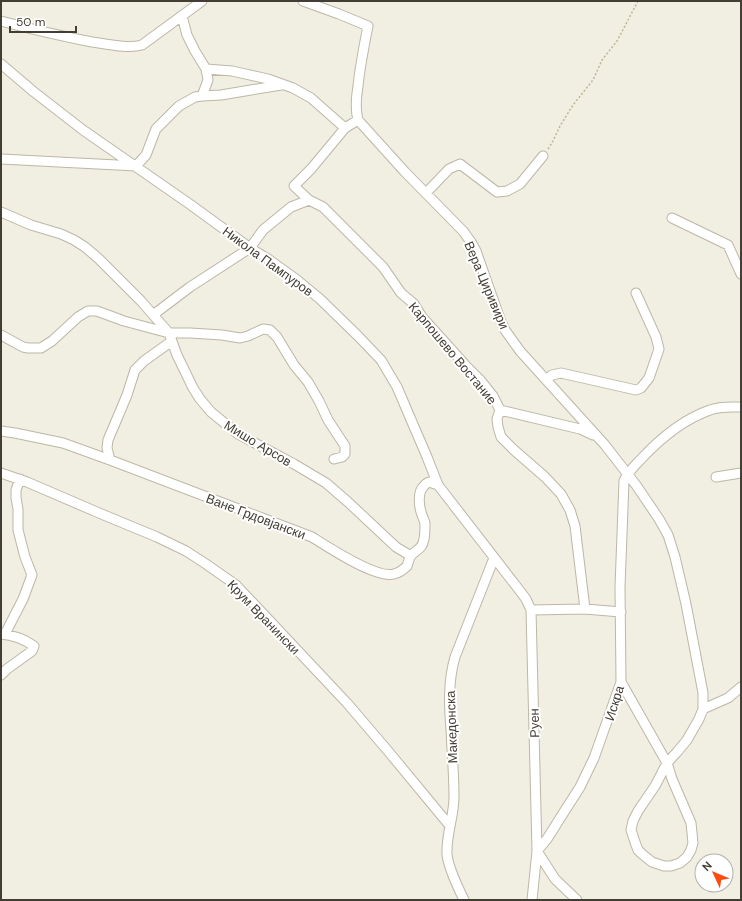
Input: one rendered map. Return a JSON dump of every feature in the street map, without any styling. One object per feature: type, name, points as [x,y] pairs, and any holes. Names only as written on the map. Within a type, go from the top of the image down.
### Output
[{"type":"street","points":[[1,21],[53,34],[117,46],[136,46],[142,45],[202,1]]},
{"type":"street","points":[[206,69],[232,71],[293,88],[311,98],[345,128],[358,120],[355,112],[360,64],[368,26],[303,1]]},
{"type":"street","points":[[182,16],[187,36],[206,69],[208,80],[202,96]]},
{"type":"street","name":"Никола Пампуров","points":[[1,64],[83,130],[250,248],[298,280],[358,336],[381,360],[397,387],[428,457],[438,485],[494,558]]},
{"type":"street","points":[[1,159],[136,166],[146,155],[156,129],[179,106],[195,97],[221,96],[283,84]]},
{"type":"street","name":"Вера Циривири","points":[[358,120],[463,231],[476,251],[505,330],[520,351],[605,446],[627,473],[660,519],[668,535],[675,557],[686,604],[703,693],[703,709]]},
{"type":"street","name":"Карпошево Востание","points":[[345,128],[311,169],[294,186],[309,200],[323,207],[383,267],[401,294],[414,304],[422,317],[493,396],[500,410],[497,419],[501,437],[544,477],[560,494],[570,510],[575,526],[585,609]]},
{"type":"street","points":[[426,193],[450,169],[460,164],[497,192],[507,191],[520,184],[543,156]]},
{"type":"street","points":[[153,315],[190,287],[250,248],[263,230],[291,207],[309,200]]},
{"type":"street","name":"Мишо Арсов","points":[[1,212],[31,225],[68,237],[85,247],[111,271],[153,315],[170,337],[193,388],[211,412],[238,434],[326,483],[396,547],[411,556]]},
{"type":"street","points":[[672,218],[728,245],[741,274]]},
{"type":"street","points":[[546,380],[552,375],[561,373],[636,390],[641,388],[649,378],[659,349],[656,337],[636,293]]},
{"type":"street","points":[[1,336],[23,347],[41,348],[78,317],[88,312],[97,311],[170,337],[190,333],[240,338],[262,329],[270,330],[294,365],[308,382],[328,420],[345,446],[345,454],[342,457],[334,459]]},
{"type":"street","points":[[110,460],[107,448],[108,440],[136,370],[170,337]]},
{"type":"street","points":[[627,473],[652,448],[682,424],[712,409],[741,406]]},
{"type":"street","points":[[500,410],[580,429],[595,435]]},
{"type":"street","name":"Ване Грдовјански","points":[[1,431],[63,443],[110,460],[312,537],[339,554],[388,575],[399,572],[407,566],[411,556],[421,548],[424,541],[425,522],[420,505],[421,490],[429,482],[438,485]]},
{"type":"street","name":"Крум Вранински","points":[[1,473],[20,479],[174,545],[186,551],[236,585],[347,703],[450,826]]},
{"type":"street","name":"Искра","points":[[537,851],[580,787],[594,758],[621,682],[620,587],[623,494],[624,481],[627,473]]},
{"type":"street","points":[[716,477],[741,473]]},
{"type":"street","points":[[1,675],[32,651],[34,646],[27,641],[11,635],[3,634],[23,599],[32,575],[25,557],[18,530],[16,490],[20,479]]},
{"type":"street","name":"Македонска","points":[[464,900],[456,883],[447,856],[454,799],[450,709],[451,670],[494,558]]},
{"type":"street","name":"Руен","points":[[494,558],[526,599],[531,610],[537,851],[532,900]]},
{"type":"street","points":[[531,610],[585,609],[621,612]]},
{"type":"street","points":[[621,682],[667,763],[672,779],[691,823],[693,843],[687,857],[680,863],[671,866],[664,866],[652,862],[638,850],[631,830],[633,821],[655,786],[667,763],[687,740],[703,709],[728,698],[741,688]]},
{"type":"street","points":[[537,851],[555,879],[577,900]]},
{"type":"path","points":[[543,156],[574,105],[594,80],[602,60],[617,41],[638,1]]}]
